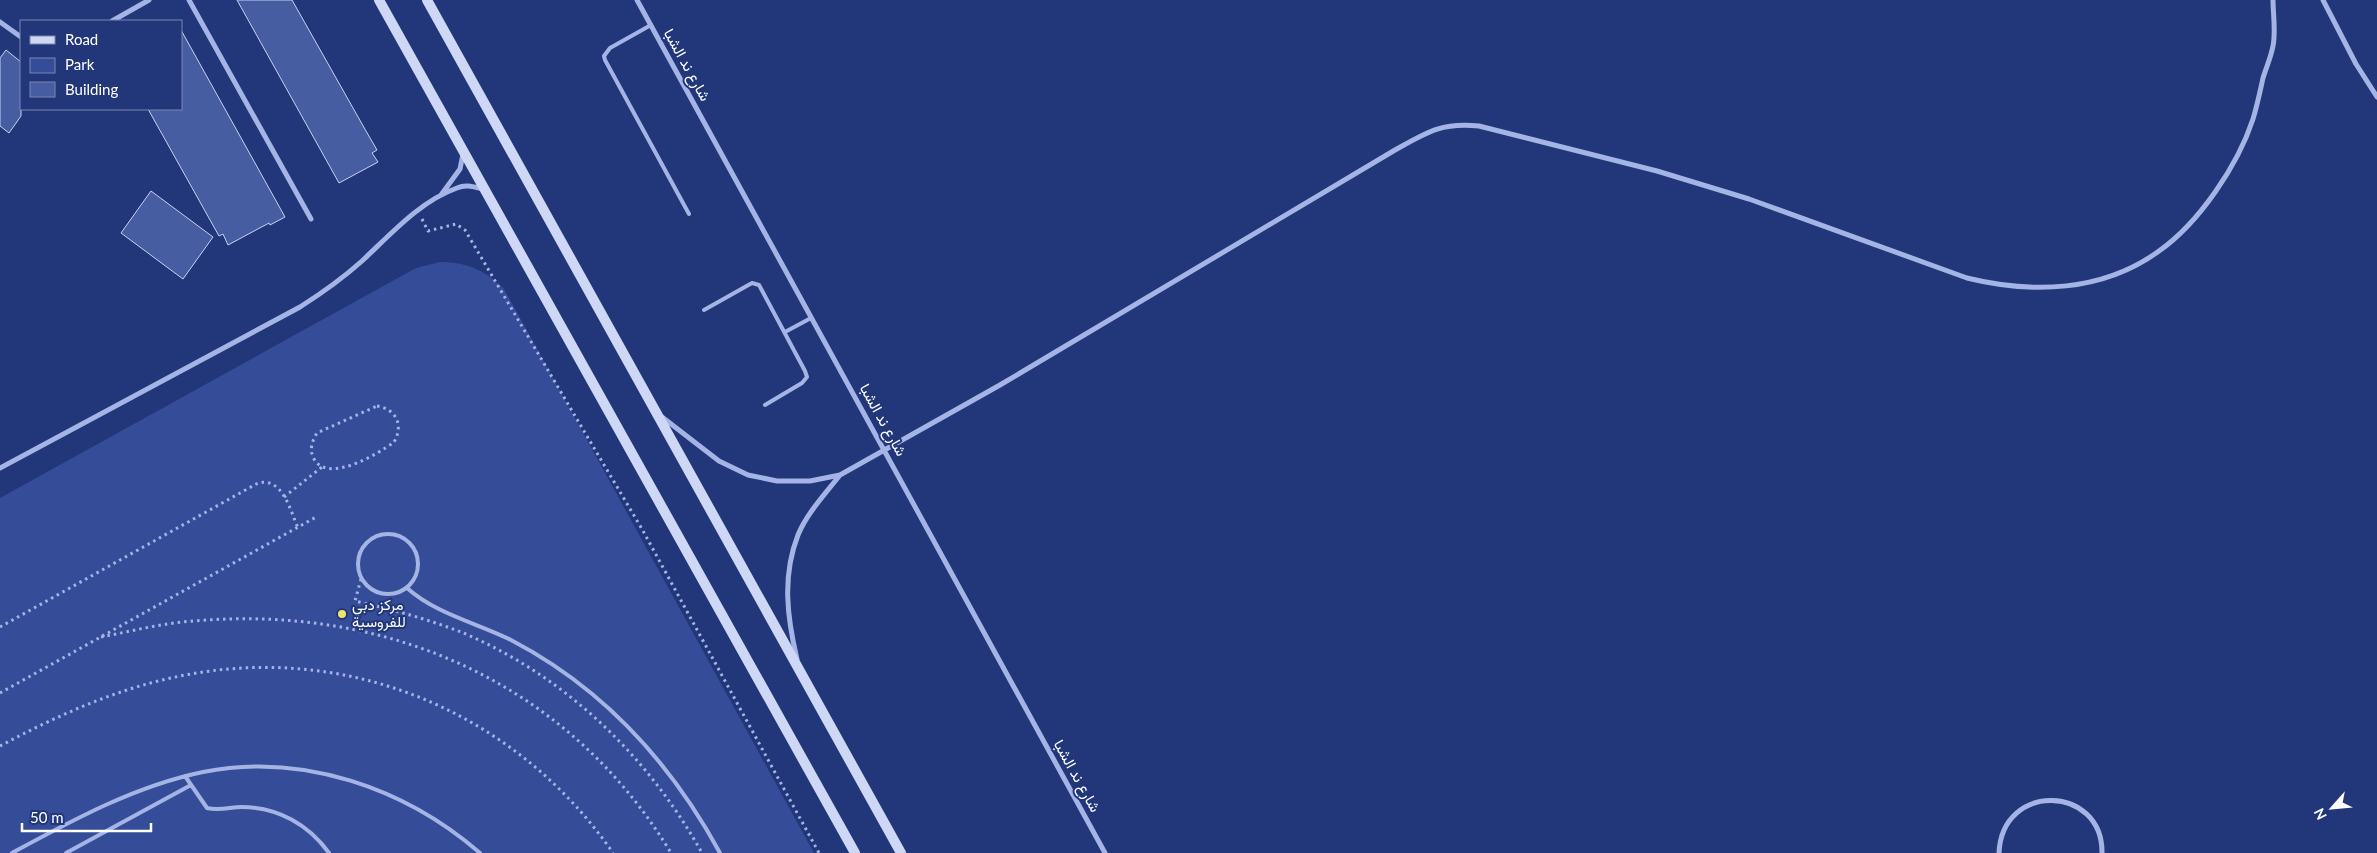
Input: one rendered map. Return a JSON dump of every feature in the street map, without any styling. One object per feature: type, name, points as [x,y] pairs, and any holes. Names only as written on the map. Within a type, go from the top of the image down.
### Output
[{"type":"main road","points":[[379,0],[463,154],[855,853]]},
{"type":"main road","points":[[427,0],[901,853]]},
{"type":"street","points":[[114,20],[149,0]]},
{"type":"street","points":[[189,0],[311,219]]},
{"type":"street","name":"شارع ند الشبا","points":[[637,0],[1105,853]]},
{"type":"street","points":[[655,412],[719,461],[748,475],[777,481],[810,480],[840,475],[1395,150],[1430,131],[1456,124],[1479,126],[1657,171],[1749,200],[1966,278],[2023,289],[2081,284],[2109,276],[2135,265],[2160,250],[2194,218],[2214,192],[2236,158],[2252,120],[2273,44],[2273,0]]},
{"type":"street","points":[[2323,0],[2356,64],[2377,98]]},
{"type":"street","points":[[0,22],[20,36]]},
{"type":"street","points":[[439,197],[460,169],[463,154]]},
{"type":"street","points":[[0,468],[300,307],[349,272],[418,210],[439,197],[457,188],[468,186],[483,189]]},
{"type":"street","points":[[799,669],[787,600],[790,565],[798,534],[815,506],[840,475]]},
{"type":"street","points":[[1999,853],[1999,841],[2004,828],[2012,816],[2024,806],[2039,801],[2054,800],[2078,807],[2089,818],[2098,830],[2102,853]]},
{"type":"lane","points":[[651,25],[610,48],[604,56],[689,214]]},
{"type":"lane","points":[[704,310],[756,283],[785,332],[807,377],[765,405]]},
{"type":"lane","points":[[785,332],[811,318]]},
{"type":"lane","points":[[394,534],[409,542],[418,557],[417,574],[407,588],[399,593],[382,594],[374,591],[361,579],[357,562],[363,546],[376,536],[394,534]]},
{"type":"lane","points":[[407,588],[431,605],[486,628],[536,654],[561,670],[607,706],[636,734],[668,771],[688,799],[720,853]]},
{"type":"lane","points":[[12,853],[53,830],[120,798],[185,776],[223,769],[266,768],[312,772],[340,777],[375,789],[416,807],[440,821],[480,853]]},
{"type":"lane","points":[[185,776],[207,808],[257,808],[298,822],[310,831],[330,853]]},
{"type":"lane","points":[[66,853],[190,785]]},
{"type":"path","points":[[418,210],[428,230],[456,224],[465,230],[642,529],[819,853]]},
{"type":"path","points":[[377,406],[385,407],[397,418],[399,426],[398,435],[387,447],[342,469],[335,470],[322,467],[312,456],[311,450],[314,438],[322,430],[377,406]]},
{"type":"path","points":[[284,497],[322,467]]},
{"type":"path","points":[[0,627],[258,483],[273,484],[284,497],[298,528]]},
{"type":"path","points":[[0,693],[318,516]]},
{"type":"path","points":[[361,579],[356,601],[421,618],[481,642],[535,673],[582,706],[644,767],[675,808],[702,853]]},
{"type":"path","points":[[101,637],[147,627],[194,621],[242,619],[337,627],[376,634],[429,650],[458,661],[514,691],[570,732],[620,782],[660,835],[671,853]]},
{"type":"path","points":[[0,746],[56,717],[93,702],[129,689],[197,673],[261,668],[325,672],[354,677],[382,684],[437,704],[492,734],[517,751],[562,791],[613,853]]},
{"type":"green space","name":"مركز دبي للفروسية","points":[[440,262],[449,262],[475,268],[497,282],[504,289],[814,853],[0,853],[0,498],[416,268]]},
{"type":"building","points":[[237,0],[292,0],[377,150],[372,153],[378,162],[339,183]]},
{"type":"building","points":[[182,32],[285,217],[270,225],[269,223],[228,245],[223,234],[219,236],[149,110],[182,110]]},
{"type":"building","points":[[6,50],[20,61],[21,116],[9,133],[0,126],[0,58]]},
{"type":"building","points":[[151,191],[213,237],[183,279],[121,233]]},
{"type":"place","name":"مركز دبي للفروسية","points":[[342,614]]}]
